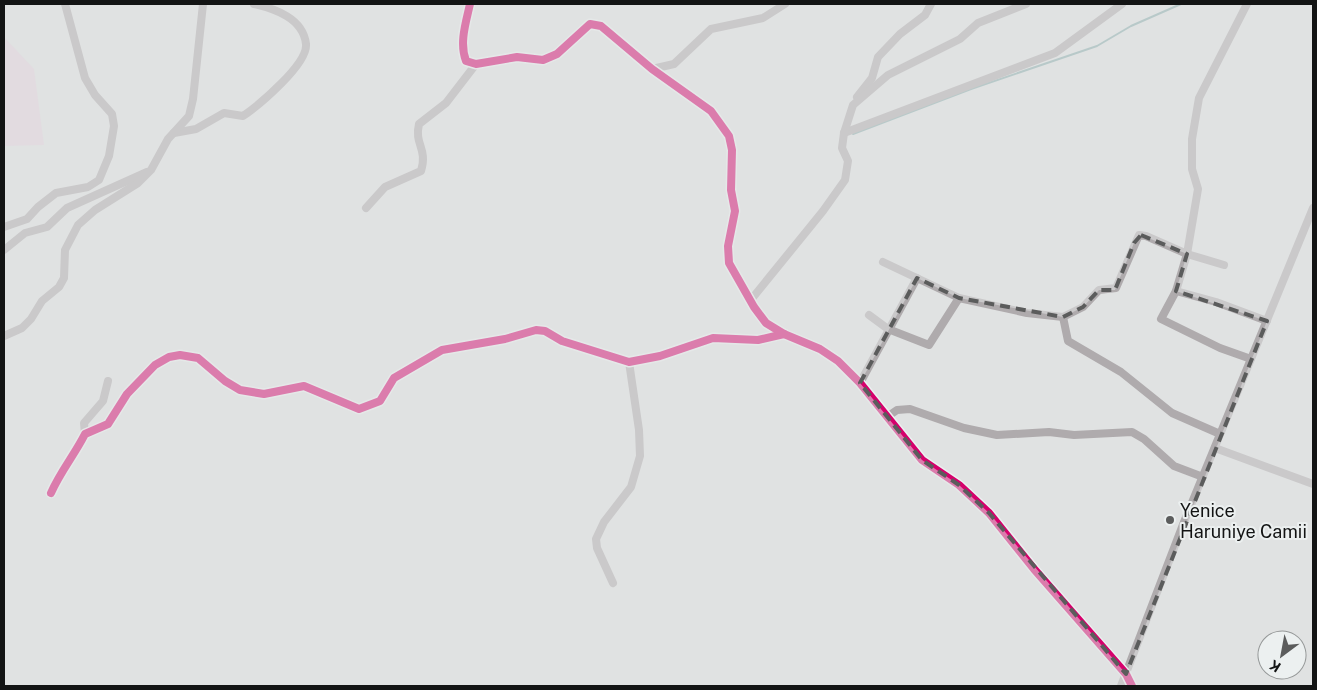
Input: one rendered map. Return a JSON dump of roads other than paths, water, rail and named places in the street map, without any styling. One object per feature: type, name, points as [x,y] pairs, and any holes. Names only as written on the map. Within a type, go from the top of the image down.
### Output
[{"type":"street","points":[[4,227],[27,219],[38,206],[56,193],[88,187],[99,180],[109,156],[114,126],[112,114],[85,78],[66,4]]},
{"type":"street","points":[[4,336],[22,328],[31,319],[42,301],[59,287],[64,278],[65,250],[78,225],[95,210],[138,183],[151,170],[174,133],[189,116],[193,99],[203,4]]},
{"type":"street","points":[[174,133],[196,129],[224,113],[244,116],[261,104],[280,85],[300,60],[306,45],[302,32],[287,15],[254,4]]},
{"type":"street","points":[[470,4],[464,32],[463,52],[466,61],[476,64],[517,57],[543,60],[557,54],[590,24],[601,26],[652,69],[711,112],[729,136],[735,211],[728,246],[729,264],[750,301],[766,323],[784,334],[820,349],[838,361],[860,383],[922,460],[959,485],[990,513],[1034,569],[1126,674],[1132,686]]},
{"type":"street","points":[[652,69],[674,64],[711,29],[763,18],[785,4]]},
{"type":"street","points":[[750,301],[824,211],[845,180],[848,161],[842,148],[844,133],[853,105],[872,78],[878,57],[900,34],[925,15],[931,4]]},
{"type":"street","points":[[853,105],[888,75],[960,39],[978,23],[1026,4]]},
{"type":"street","points":[[844,133],[1055,52],[1122,4]]},
{"type":"street","points":[[1247,4],[1199,98],[1192,139],[1192,169],[1198,190],[1187,254],[1176,291],[1161,319],[1220,348],[1252,359]]},
{"type":"street","points":[[366,208],[385,187],[421,171],[425,158],[418,139],[419,124],[446,102],[476,64]]},
{"type":"street","points":[[4,250],[25,233],[47,226],[67,208],[151,170]]},
{"type":"street","points":[[1121,686],[1220,434],[1313,208]]},
{"type":"street","points":[[884,262],[959,298],[1028,313],[1063,317],[1082,307],[1099,290],[1116,288],[1139,235],[1224,266]]},
{"type":"street","points":[[860,383],[917,278]]},
{"type":"street","points":[[1176,291],[1216,302],[1267,321]]},
{"type":"street","points":[[869,316],[888,329],[926,345],[932,344],[959,298]]},
{"type":"street","points":[[1063,317],[1068,341],[1121,372],[1172,413],[1220,434]]},
{"type":"street","points":[[85,434],[108,424],[127,394],[155,365],[169,357],[180,355],[198,358],[225,381],[245,392],[264,394],[304,386],[359,409],[380,401],[394,378],[442,350],[505,339],[536,330],[545,331],[562,341],[628,362],[660,356],[713,338],[758,340],[784,334]]},
{"type":"street","points":[[613,583],[596,548],[596,539],[604,522],[630,487],[640,456],[639,430],[628,362]]},
{"type":"street","points":[[51,493],[57,479],[74,455],[85,434],[84,423],[103,401],[108,381]]},
{"type":"street","points":[[887,417],[897,410],[910,409],[964,428],[997,435],[1049,432],[1074,435],[1132,432],[1144,439],[1174,466],[1203,477]]},
{"type":"street","points":[[1215,448],[1313,484]]},
{"type":"waterway","points":[[853,134],[971,89],[1097,46],[1131,26],[1181,4]]},
{"type":"place","name":"Yenice Haruniye Camii","points":[[1170,520]]}]
